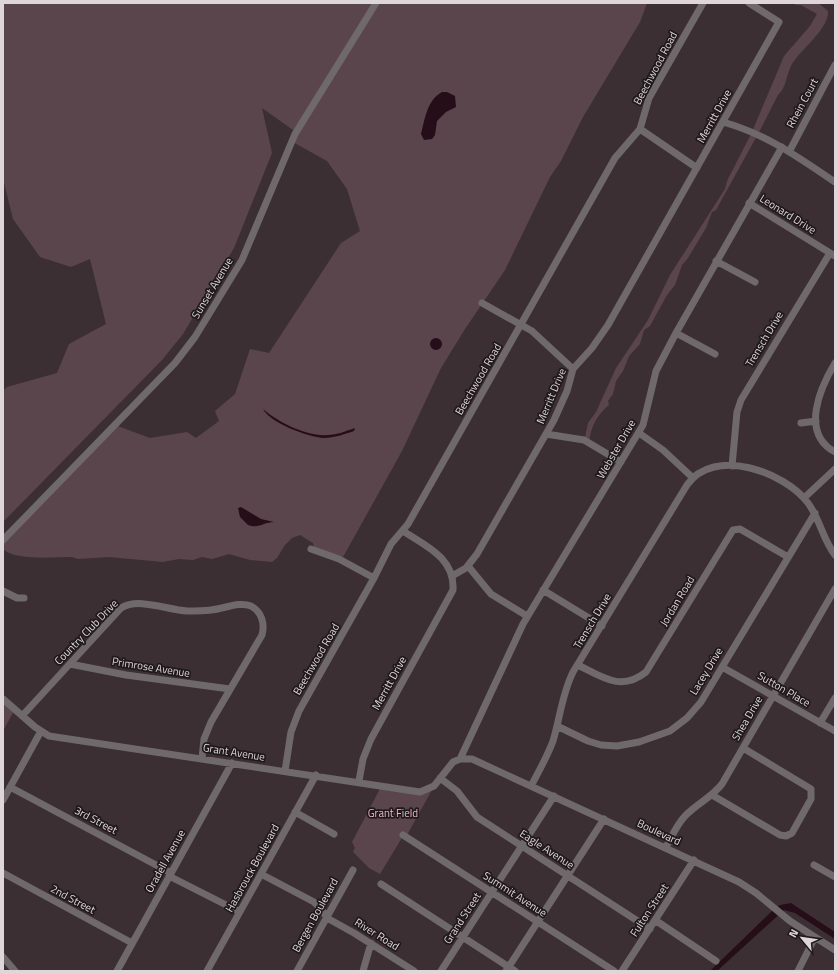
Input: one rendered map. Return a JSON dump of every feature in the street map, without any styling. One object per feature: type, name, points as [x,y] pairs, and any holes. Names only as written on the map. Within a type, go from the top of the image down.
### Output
[{"type":"street","name":"Sunset Avenue","points":[[3,540],[176,363],[195,337],[248,249],[296,132],[376,3]]},
{"type":"street","name":"Beechwood Road","points":[[285,771],[291,732],[299,711],[374,578],[391,544],[403,531],[615,158],[640,129],[649,98],[703,3]]},
{"type":"street","name":"Merritt Drive","points":[[359,781],[363,758],[371,739],[451,596],[453,584],[452,576],[468,566],[477,554],[561,406],[573,369],[592,348],[608,325],[779,22],[749,3]]},
{"type":"street","name":"Rhein Court","points":[[789,152],[835,65]]},
{"type":"street","points":[[723,122],[762,136],[782,147],[835,182]]},
{"type":"street","points":[[640,129],[697,168]]},
{"type":"street","name":"Webster Drive","points":[[460,759],[527,616],[639,433],[646,417],[654,375],[716,261],[782,147]]},
{"type":"street","name":"Leonard Drive","points":[[749,203],[832,254]]},
{"type":"street","name":"Trensch Drive","points":[[732,466],[736,412],[740,400],[832,254]]},
{"type":"street","points":[[716,261],[756,282]]},
{"type":"street","points":[[482,303],[521,325],[540,338],[573,369]]},
{"type":"street","points":[[676,333],[714,354]]},
{"type":"street","points":[[835,363],[819,394],[815,409],[818,430],[823,442],[835,452]]},
{"type":"street","points":[[800,423],[816,421]]},
{"type":"street","points":[[639,433],[663,450],[693,478],[712,468],[732,466],[746,467],[768,473],[790,485],[804,498],[815,512],[828,544],[835,555]]},
{"type":"street","points":[[546,434],[584,440],[621,462]]},
{"type":"street","points":[[804,498],[835,469]]},
{"type":"street","name":"Trensch Drive","points":[[531,786],[546,759],[557,726],[565,691],[578,665],[687,485],[693,478]]},
{"type":"street","name":"Lacey Drive","points":[[557,726],[588,741],[601,745],[617,746],[650,740],[670,731],[687,718],[701,702],[815,512]]},
{"type":"street","name":"Jordan Road","points":[[578,665],[607,680],[617,682],[630,681],[646,672],[733,530],[740,529],[788,557]]},
{"type":"street","points":[[403,531],[442,557],[450,568],[452,576]]},
{"type":"street","points":[[311,548],[339,559],[374,578]]},
{"type":"street","points":[[468,566],[491,594],[527,616]]},
{"type":"street","name":"Shea Drive","points":[[666,847],[675,829],[685,816],[712,795],[722,784],[835,589]]},
{"type":"street","points":[[543,590],[602,626]]},
{"type":"street","points":[[3,591],[17,598],[24,598]]},
{"type":"street","name":"Country Club Drive","points":[[22,716],[121,608],[127,605],[136,604],[178,610],[200,611],[245,605],[258,612],[263,621],[263,630],[207,731],[202,758]]},
{"type":"street","name":"Primrose Avenue","points":[[70,664],[126,675],[230,689]]},
{"type":"street","name":"Sutton Place","points":[[722,666],[835,731]]},
{"type":"street","points":[[820,723],[835,698]]},
{"type":"street","name":"Grant Avenue","points":[[3,699],[22,716],[49,736],[316,776],[359,781],[420,792],[434,786],[450,765],[460,759]]},
{"type":"street","points":[[3,800],[41,731]]},
{"type":"street","points":[[712,795],[784,836],[792,833],[811,799],[813,792],[809,786],[743,748]]},
{"type":"street","name":"Boulevard","points":[[460,759],[472,760],[554,796],[694,860],[748,887],[782,915],[835,950]]},
{"type":"street","name":"Oradell Avenue","points":[[117,971],[232,763]]},
{"type":"street","name":"Hasbrouck Boulevard","points":[[207,971],[316,776]]},
{"type":"street","name":"Eagle Avenue","points":[[440,778],[457,791],[477,817],[650,929]]},
{"type":"street","name":"3rd Street","points":[[10,787],[240,912]]},
{"type":"street","name":"Grand Street","points":[[441,971],[554,796]]},
{"type":"street","points":[[295,812],[334,834]]},
{"type":"street","points":[[507,969],[604,819]]},
{"type":"street","name":"Summit Avenue","points":[[403,835],[614,971]]},
{"type":"street","name":"Fulton Street","points":[[622,971],[694,860]]},
{"type":"street","points":[[814,865],[835,877]]},
{"type":"street","name":"Bergen Boulevard","points":[[297,971],[353,870]]},
{"type":"street","name":"2nd Street","points":[[3,873],[132,943]]},
{"type":"street","points":[[261,874],[314,902],[327,918]]},
{"type":"street","points":[[381,884],[463,937],[507,969],[515,971]]},
{"type":"street","name":"River Road","points":[[327,918],[414,971]]},
{"type":"street","points":[[655,920],[716,961]]},
{"type":"street","points":[[798,971],[815,937]]},
{"type":"street","points":[[363,971],[370,943]]},
{"type":"street","points":[[3,957],[15,971]]},
{"type":"green space","points":[[3,3],[647,3],[640,22],[583,117],[561,161],[550,177],[505,270],[465,329],[441,368],[402,451],[343,557],[336,554],[315,550],[313,543],[300,535],[292,538],[285,545],[277,558],[272,562],[250,560],[229,554],[212,559],[202,557],[193,560],[179,559],[163,562],[109,557],[78,559],[72,557],[36,558],[9,553],[3,549],[3,540],[115,425],[150,438],[187,432],[196,438],[219,421],[215,411],[235,394],[250,349],[269,353],[341,243],[360,231],[347,189],[327,161],[291,141],[295,134],[293,130],[262,108],[272,153],[234,248],[183,334],[162,360],[3,522],[3,391],[7,387],[57,373],[69,344],[106,324],[90,259],[71,267],[40,257],[13,219],[3,179]]},
{"type":"green space","points":[[793,3],[818,3],[828,11],[824,25],[792,64],[781,92],[716,210],[712,212],[706,228],[688,258],[682,265],[675,285],[667,295],[650,326],[644,330],[640,344],[629,356],[623,371],[616,381],[613,394],[608,401],[609,405],[601,413],[593,426],[589,442],[585,437],[588,423],[596,412],[616,368],[648,320],[670,275],[725,189],[727,181],[752,132],[784,56],[810,26],[817,14],[801,5],[796,5]]},
{"type":"green space","points":[[3,699],[15,709],[3,731]]},
{"type":"green space","name":"Grant Field","points":[[382,785],[415,791],[434,786],[406,837],[403,836],[380,874],[369,868],[353,852],[355,848],[352,842]]},
{"type":"shaded area","points":[[442,92],[447,92],[455,96],[456,107],[446,112],[437,121],[435,135],[432,139],[424,140],[421,134],[427,110],[437,95]]},
{"type":"shaded area","points":[[436,338],[440,340],[442,344],[440,348],[436,350],[432,348],[430,344],[432,340]]},
{"type":"shaded area","points":[[263,409],[293,428],[311,434],[331,435],[355,428],[354,431],[336,437],[317,437],[281,424],[267,414]]},
{"type":"shaded area","points":[[241,507],[261,519],[274,522],[258,526],[248,525],[240,517],[238,508]]},
{"type":"shaded area","points":[[791,903],[835,932],[835,939],[795,913],[784,910],[717,971],[710,971],[772,911],[780,905]]}]
